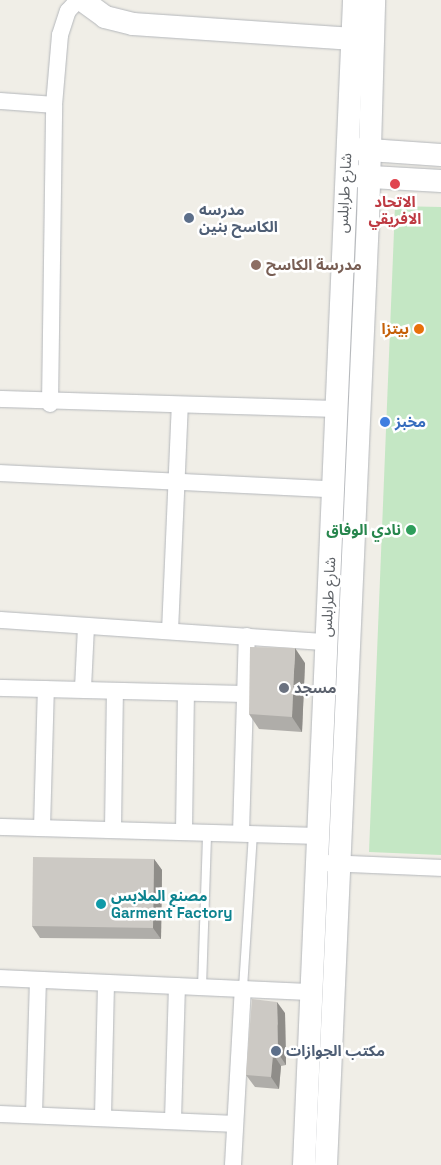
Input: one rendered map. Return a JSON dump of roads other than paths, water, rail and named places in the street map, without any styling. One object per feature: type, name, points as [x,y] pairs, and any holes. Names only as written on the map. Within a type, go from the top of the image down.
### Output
[{"type":"main road","points":[[80,0],[106,17],[133,24],[353,39]]},
{"type":"main road","name":"شارع طرابلس","points":[[304,1165],[312,992],[328,863],[320,836],[326,642],[337,410],[343,175],[354,0]]},
{"type":"main road","name":"شارع طرابلس","points":[[326,1165],[328,863],[368,220],[374,0]]},
{"type":"main road","points":[[372,109],[378,131],[404,155]]},
{"type":"main road","points":[[346,148],[404,155],[441,155]]},
{"type":"main road","points":[[343,175],[414,181],[441,181]]},
{"type":"main road","points":[[368,220],[385,193],[414,181]]},
{"type":"street","points":[[50,404],[54,105],[60,35],[68,11],[80,0]]},
{"type":"street","points":[[0,101],[54,105]]},
{"type":"street","points":[[0,399],[50,404],[337,410]]},
{"type":"street","points":[[170,631],[174,479],[180,406]]},
{"type":"street","points":[[0,473],[174,479],[333,489]]},
{"type":"street","points":[[0,620],[326,642]]},
{"type":"street","points":[[83,688],[86,626]]},
{"type":"street","points":[[247,636],[247,834]]},
{"type":"street","points":[[0,688],[83,688],[115,691],[246,694]]},
{"type":"street","points":[[42,828],[46,689]]},
{"type":"street","points":[[113,830],[115,691]]},
{"type":"street","points":[[184,832],[186,693]]},
{"type":"street","points":[[0,827],[320,836]]},
{"type":"street","points":[[328,863],[441,868]]},
{"type":"street","points":[[0,978],[312,992]]},
{"type":"street","points":[[34,1114],[38,980]]},
{"type":"street","points":[[103,1116],[106,983]]},
{"type":"street","points":[[173,1120],[177,986]]},
{"type":"street","points":[[232,1165],[243,988]]},
{"type":"street","points":[[0,1114],[103,1116],[235,1124]]},
{"type":"lane","points":[[202,987],[207,833]]},
{"type":"lane","points":[[243,988],[247,834]]},
{"type":"place","name":"الاتحاد الافريقي","points":[[395,184]]},
{"type":"place","name":"مدرسه الكاسح بنين","points":[[189,218]]},
{"type":"place","name":"مدرسة الكاسح","points":[[256,265]]},
{"type":"place","name":"بيتزا","points":[[419,329]]},
{"type":"place","name":"مخبز","points":[[385,422]]},
{"type":"place","name":"نادي الوفاق","points":[[411,530]]},
{"type":"place","name":"مسجد","points":[[284,688]]},
{"type":"place","name":"مصنع الملابس Garment Factory","points":[[101,904]]},
{"type":"place","name":"مكتب الجوازات","points":[[276,1051]]}]
